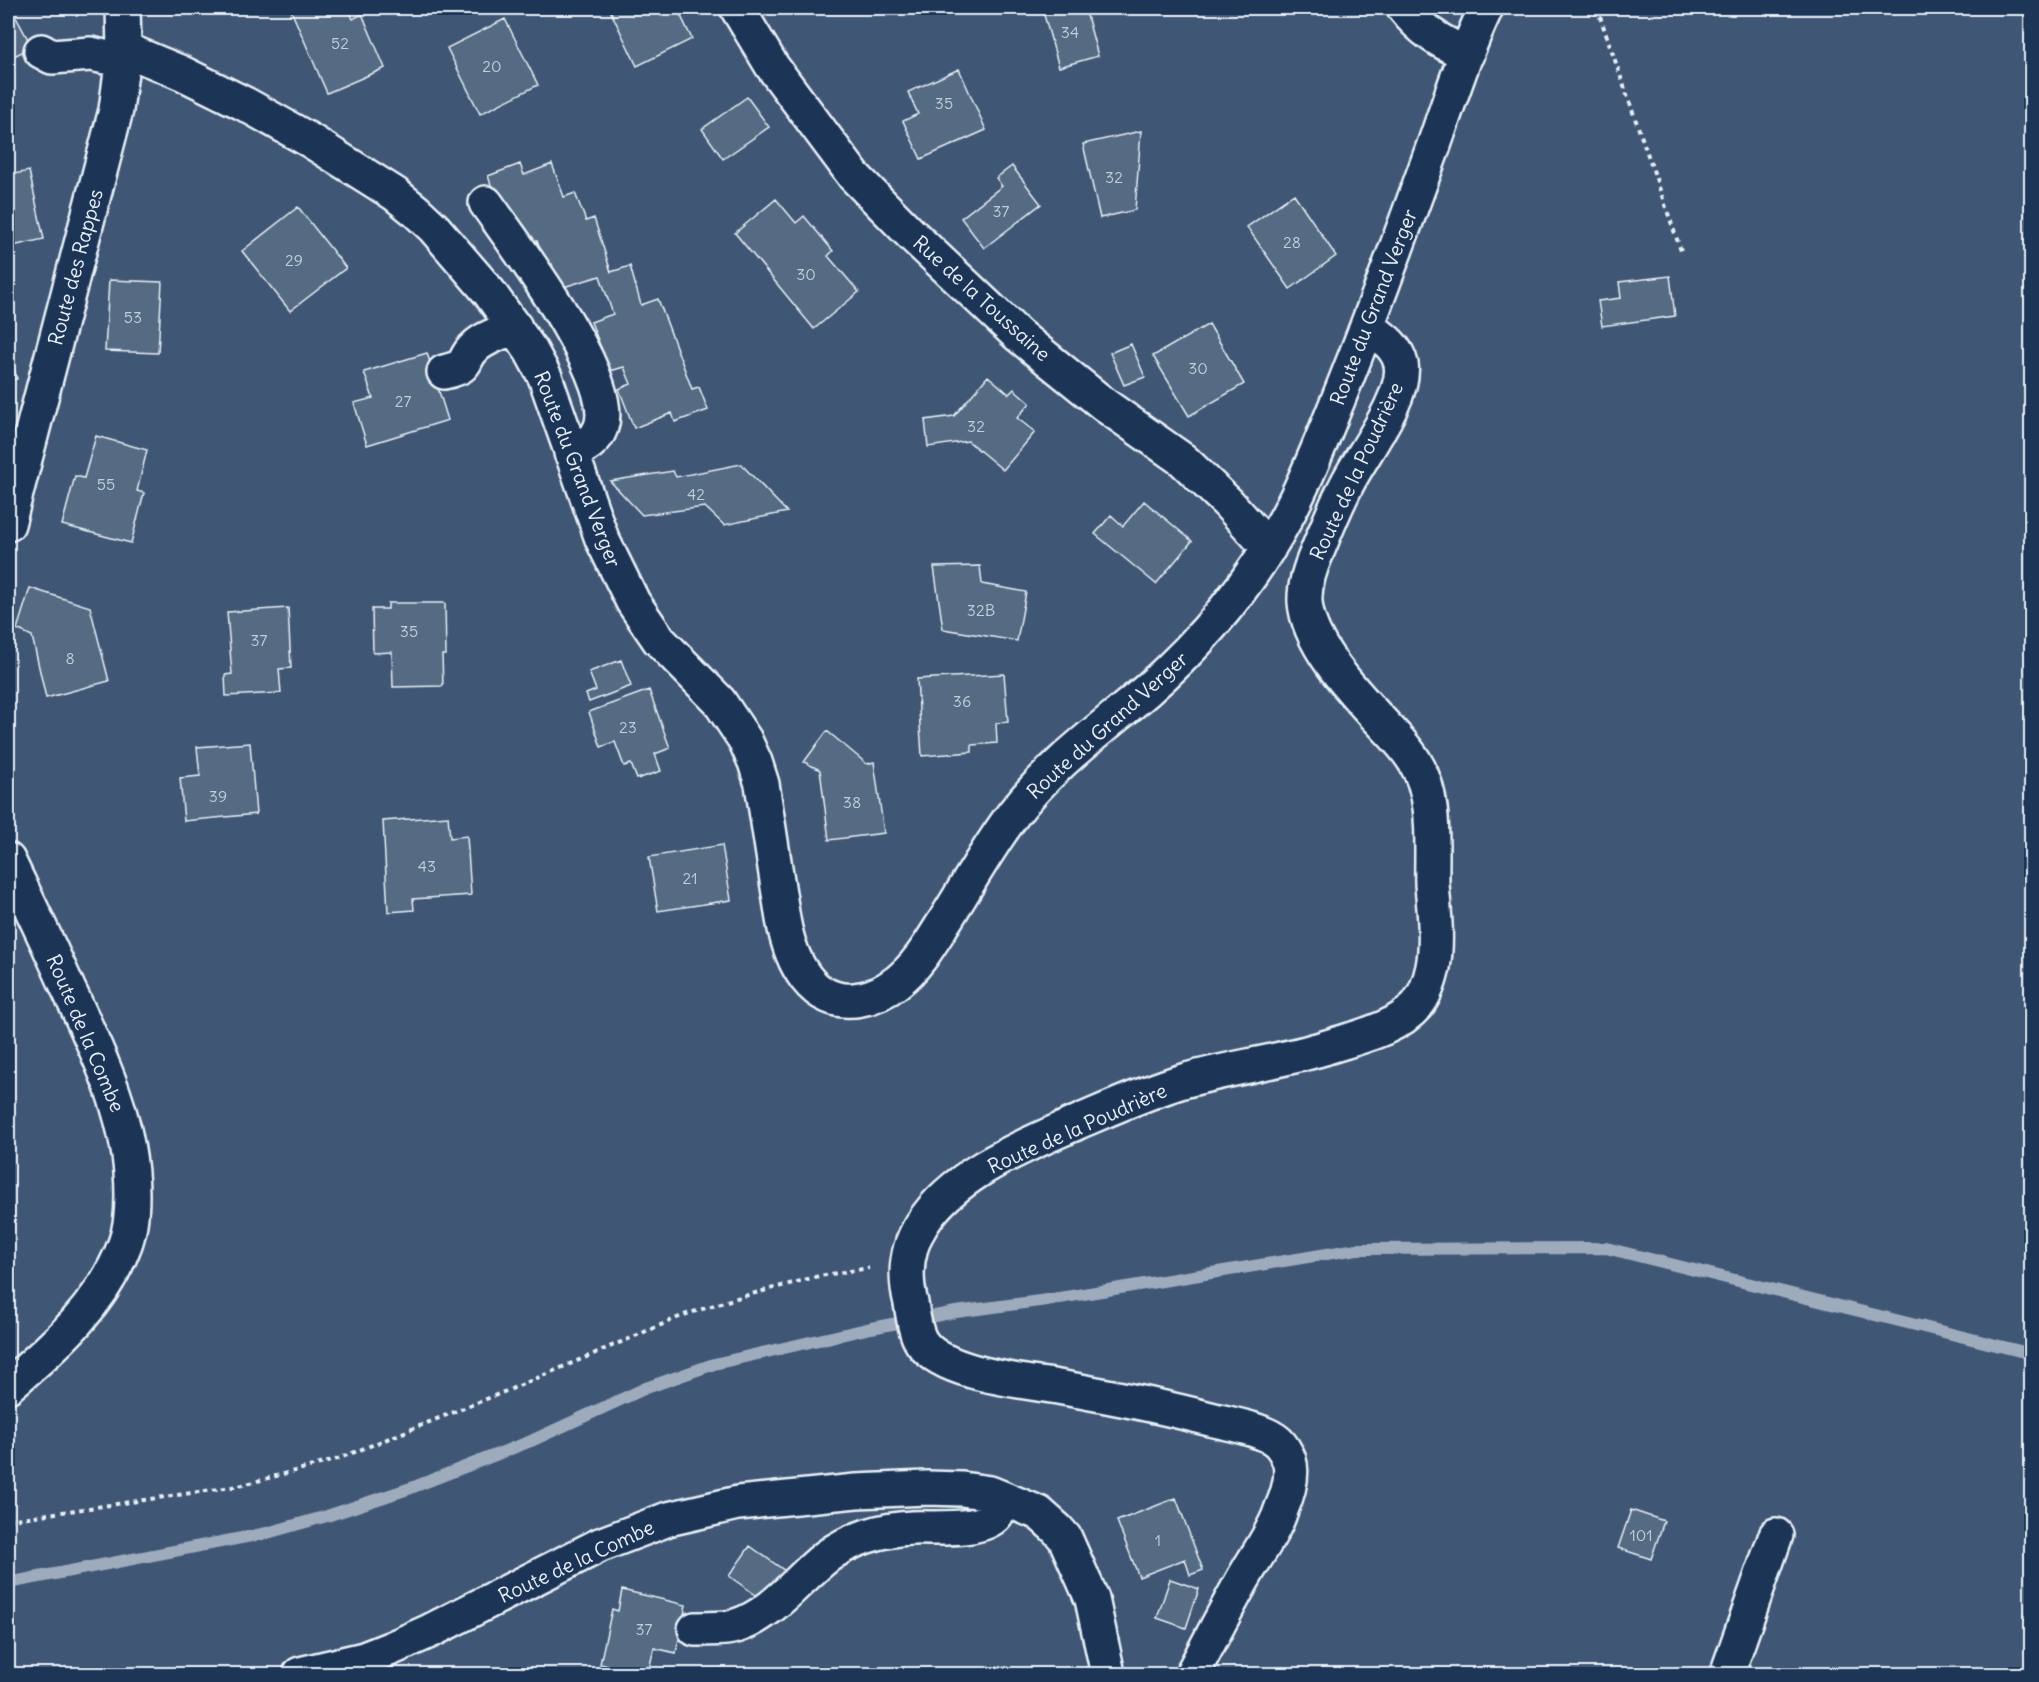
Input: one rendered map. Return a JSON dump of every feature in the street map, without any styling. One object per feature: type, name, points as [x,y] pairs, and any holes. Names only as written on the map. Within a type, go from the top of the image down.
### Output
[{"type":"street","name":"Route des Rappes","points":[[8,524],[111,132],[121,86],[123,8]]},
{"type":"street","name":"Rue de la Toussaine","points":[[737,8],[772,66],[854,176],[911,234],[1018,335],[1106,406],[1183,460],[1227,502],[1269,548]]},
{"type":"street","points":[[1404,8],[1436,39],[1467,54]]},
{"type":"street","name":"Route du Grand Verger","points":[[41,51],[52,57],[91,54],[123,56],[182,73],[245,104],[311,141],[395,194],[434,228],[489,292],[515,327],[545,377],[602,539],[633,602],[659,640],[719,701],[734,720],[745,740],[762,784],[786,938],[801,973],[812,986],[827,996],[843,1000],[861,999],[879,993],[898,982],[930,944],[1013,814],[1032,791],[1074,750],[1178,662],[1239,592],[1269,548],[1289,513],[1308,471],[1368,327],[1467,54],[1486,8]]},
{"type":"street","points":[[486,203],[571,329],[591,369],[599,392],[602,424],[596,438],[571,453]]},
{"type":"street","points":[[444,372],[465,365],[475,346],[515,327]]},
{"type":"street","name":"Route de la Poudrière","points":[[1192,1674],[1243,1578],[1280,1515],[1291,1464],[1286,1452],[1279,1443],[1245,1427],[1114,1396],[1011,1379],[962,1368],[933,1353],[920,1339],[909,1298],[907,1264],[915,1236],[923,1221],[956,1187],[987,1166],[1114,1106],[1179,1082],[1310,1052],[1367,1034],[1400,1020],[1415,1007],[1426,990],[1433,968],[1436,946],[1431,825],[1424,778],[1415,761],[1363,702],[1314,635],[1305,603],[1307,578],[1345,487],[1399,388],[1401,365],[1398,354],[1384,338],[1368,327]]},
{"type":"street","name":"Route de la Combe","points":[[8,860],[80,1012],[114,1092],[124,1125],[132,1187],[130,1226],[119,1259],[105,1284],[65,1336],[8,1386]]},
{"type":"street","name":"Route de la Combe","points":[[300,1674],[364,1659],[392,1648],[600,1545],[668,1519],[738,1503],[892,1488],[962,1489],[990,1493],[1039,1513],[1065,1538],[1092,1599],[1108,1674]]},
{"type":"street","points":[[695,1629],[734,1627],[754,1618],[790,1590],[826,1557],[866,1536],[909,1528],[956,1527],[985,1523],[995,1516],[1005,1499]]},
{"type":"street","points":[[1727,1674],[1776,1535]]},
{"type":"path","points":[[1597,8],[1681,251]]},
{"type":"path","points":[[8,1520],[238,1486],[335,1460],[434,1421],[684,1315],[819,1276],[907,1264]]},
{"type":"shaded area","points":[[8,8],[2031,8],[2031,1674],[8,1674]]},
{"type":"building","points":[[8,8],[11,8],[32,47],[8,59]]},
{"type":"building","points":[[290,8],[348,8],[353,19],[362,14],[385,68],[327,93]]},
{"type":"building","points":[[609,8],[677,8],[692,39],[637,66]]},
{"type":"building","points":[[1042,8],[1085,8],[1098,56],[1059,67]]},
{"type":"building","points":[[505,19],[538,85],[480,114],[447,48]]},
{"type":"building","points":[[959,69],[986,130],[921,159],[903,121],[918,114],[908,92]]},
{"type":"building","points":[[747,97],[769,127],[723,159],[702,129]]},
{"type":"building","points":[[1141,131],[1135,210],[1100,218],[1083,144]]},
{"type":"building","points":[[520,164],[524,175],[552,164],[564,197],[575,193],[586,221],[594,218],[611,272],[630,266],[641,305],[658,299],[692,389],[699,387],[708,410],[675,422],[672,413],[634,428],[619,389],[631,384],[624,367],[610,371],[591,322],[613,314],[600,276],[560,288],[552,264],[547,268],[537,241],[527,244],[496,199],[488,176]]},
{"type":"building","points":[[1012,166],[1041,204],[984,248],[961,218],[1002,186],[996,178]]},
{"type":"building","points":[[29,171],[44,239],[8,247],[8,175]]},
{"type":"building","points":[[1294,194],[1336,256],[1290,289],[1247,227]]},
{"type":"building","points":[[776,199],[796,223],[804,216],[833,251],[828,256],[859,292],[814,329],[735,233]]},
{"type":"building","points":[[298,207],[346,268],[290,311],[242,251]]},
{"type":"building","points":[[1670,276],[1675,316],[1602,326],[1598,301],[1621,298],[1619,282]]},
{"type":"building","points":[[109,280],[162,282],[158,353],[105,351]]},
{"type":"building","points":[[1209,324],[1244,384],[1189,416],[1153,356]]},
{"type":"building","points":[[1131,344],[1145,377],[1124,385],[1110,353]]},
{"type":"building","points":[[8,345],[17,379],[8,381]]},
{"type":"building","points":[[427,353],[448,420],[367,445],[354,403],[373,398],[364,372]]},
{"type":"building","points":[[988,376],[1009,394],[1014,389],[1030,403],[1017,418],[1035,432],[1003,470],[968,441],[928,447],[925,420],[954,416]]},
{"type":"building","points":[[96,436],[147,450],[137,491],[144,493],[131,543],[62,525],[75,476],[84,478]]},
{"type":"building","points":[[741,464],[787,512],[724,525],[705,507],[642,515],[610,481],[673,471],[676,477]]},
{"type":"building","points":[[1144,501],[1192,541],[1156,584],[1095,534],[1111,515],[1123,526]]},
{"type":"building","points":[[980,566],[982,584],[1026,592],[1017,641],[943,629],[934,567]]},
{"type":"building","points":[[30,588],[90,607],[109,681],[46,698],[32,636],[17,629]]},
{"type":"building","points":[[388,603],[445,603],[446,655],[442,655],[443,686],[393,687],[392,652],[373,653],[372,609],[388,609]]},
{"type":"building","points":[[288,608],[291,668],[279,669],[281,693],[226,696],[225,675],[232,674],[227,612]]},
{"type":"building","points":[[621,660],[631,686],[589,702],[586,694],[596,690],[589,672]]},
{"type":"building","points":[[1004,674],[1008,722],[996,723],[997,743],[972,745],[972,752],[922,756],[917,679]]},
{"type":"building","points":[[649,690],[670,748],[655,754],[661,771],[637,779],[631,764],[624,766],[615,742],[601,747],[589,712]]},
{"type":"building","points":[[827,731],[867,764],[874,762],[884,833],[829,840],[820,770],[804,762]]},
{"type":"building","points":[[250,743],[256,814],[184,821],[180,778],[200,776],[197,747]]},
{"type":"building","points":[[448,816],[450,838],[467,836],[471,895],[413,899],[414,910],[388,912],[383,821]]},
{"type":"building","points":[[722,845],[731,900],[658,911],[649,857]]},
{"type":"building","points":[[1176,1498],[1203,1570],[1190,1575],[1185,1559],[1139,1577],[1117,1521]]},
{"type":"building","points":[[1631,1510],[1664,1521],[1651,1559],[1618,1548]]},
{"type":"building","points":[[750,1546],[785,1571],[763,1600],[729,1576]]},
{"type":"building","points":[[1170,1579],[1199,1589],[1186,1628],[1157,1618]]},
{"type":"building","points":[[622,1590],[686,1605],[676,1653],[654,1648],[648,1674],[600,1664],[612,1609],[618,1611]]},
{"type":"waterway","points":[[8,1583],[267,1533],[327,1516],[411,1488],[531,1441],[646,1388],[714,1364],[871,1328],[956,1312],[1047,1300],[1357,1249],[1606,1248],[2032,1354]]}]
